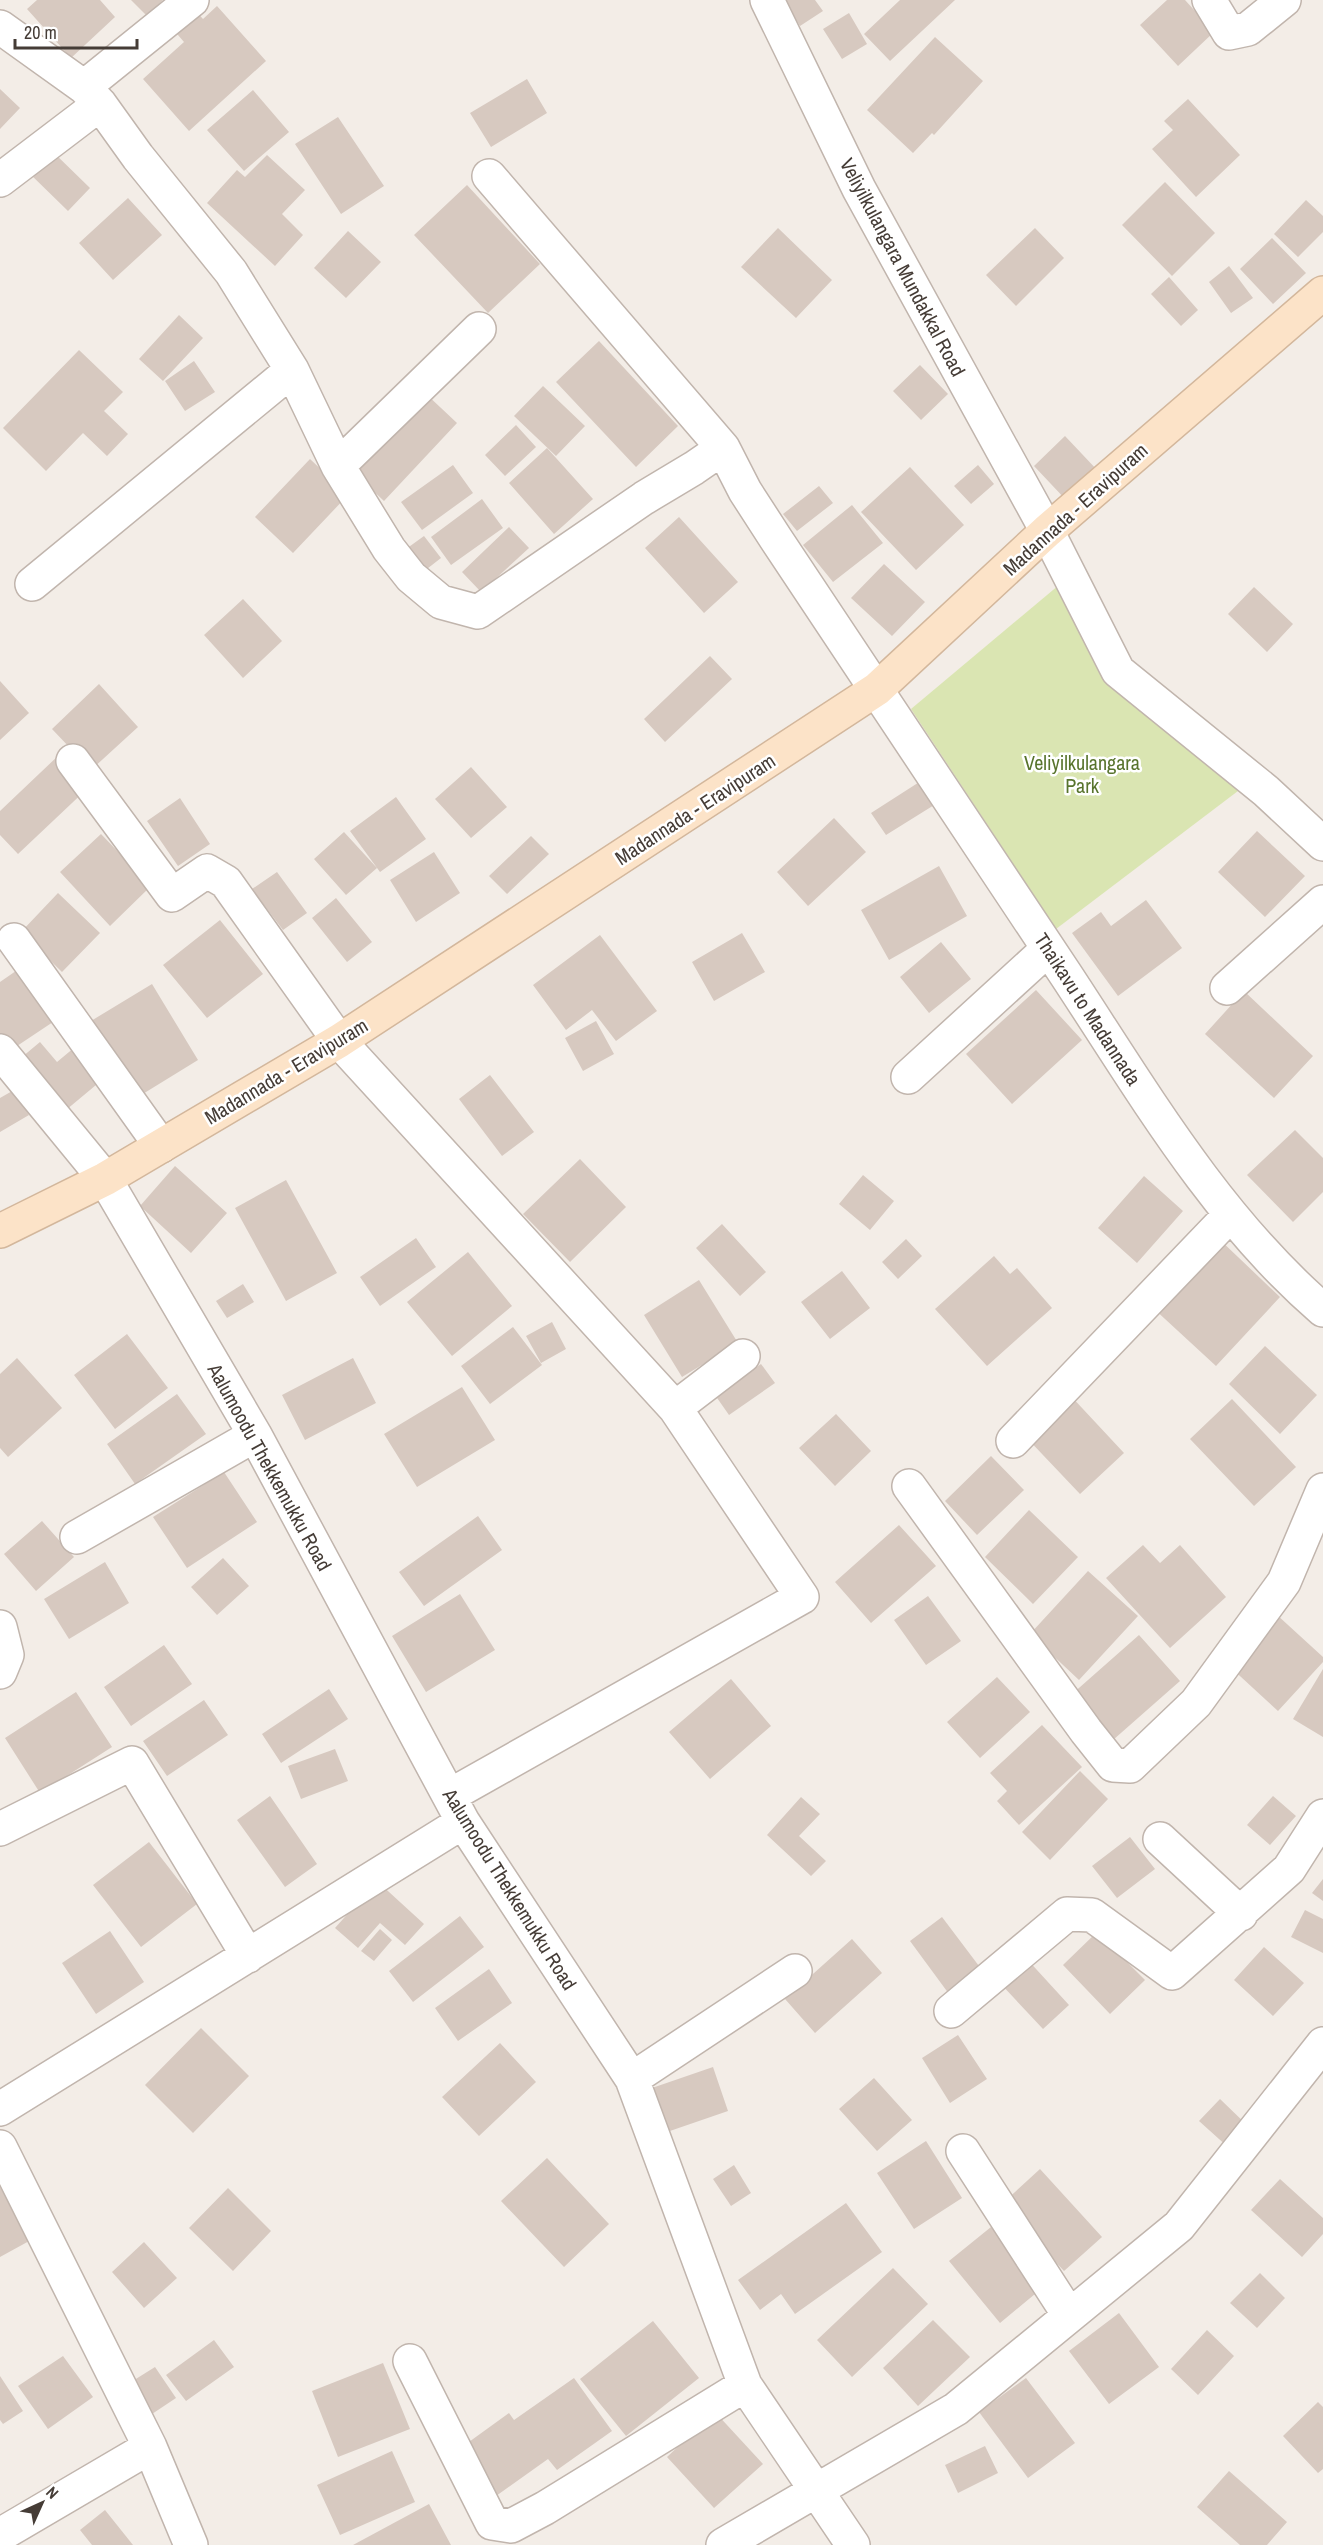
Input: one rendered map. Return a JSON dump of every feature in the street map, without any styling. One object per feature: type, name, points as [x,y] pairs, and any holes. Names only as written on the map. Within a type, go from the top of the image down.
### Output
[{"type":"main road","name":"Madannada - Eravipuram","points":[[0,1231],[105,1179],[339,1041],[877,689],[1047,531],[1323,293]]},
{"type":"street","points":[[0,180],[192,0]]},
{"type":"street","name":"Veliyilkulangara Mundakkal Road","points":[[767,0],[859,189],[1047,531],[1118,671],[1266,791],[1323,844]]},
{"type":"street","points":[[1209,0],[1229,33],[1248,29],[1284,0]]},
{"type":"street","points":[[0,27],[92,95],[138,157],[231,272],[292,370],[338,466],[389,549],[411,577],[441,602],[478,612],[644,498],[723,448]]},
{"type":"street","name":"Thaikavu to Madannada","points":[[489,176],[723,448],[745,491],[1156,1113],[1230,1215],[1304,1294],[1323,1310]]},
{"type":"street","points":[[338,466],[479,329]]},
{"type":"street","points":[[32,584],[292,370]]},
{"type":"street","points":[[0,2109],[248,1956],[456,1809],[802,1597],[675,1408],[339,1041],[226,882],[207,871],[172,895],[74,761]]},
{"type":"street","points":[[1227,988],[1323,902]]},
{"type":"street","points":[[14,940],[161,1146]]},
{"type":"street","points":[[908,1077],[1048,949]]},
{"type":"street","name":"Aalumoodu Thekkemukku Road","points":[[0,1051],[105,1179],[255,1435],[456,1809],[632,2079],[745,2385],[853,2545]]},
{"type":"street","points":[[1013,1441],[1230,1215]]},
{"type":"street","points":[[675,1408],[743,1356]]},
{"type":"street","points":[[76,1537],[255,1435]]},
{"type":"street","points":[[909,1486],[1086,1731],[1113,1765],[1130,1766],[1196,1703],[1284,1582],[1323,1490]]},
{"type":"street","points":[[0,1627],[7,1655],[0,1672]]},
{"type":"street","points":[[0,1829],[132,1763],[248,1956]]},
{"type":"street","points":[[951,2011],[1067,1914],[1092,1915],[1172,1973],[1289,1869],[1323,1816]]},
{"type":"street","points":[[1160,1839],[1240,1914]]},
{"type":"street","points":[[632,2079],[795,1971]]},
{"type":"street","points":[[723,2545],[956,2409],[1179,2226],[1323,2044]]},
{"type":"street","points":[[0,2147],[150,2447],[191,2545]]},
{"type":"street","points":[[963,2151],[1069,2315]]},
{"type":"street","points":[[410,2361],[492,2523],[511,2526],[545,2508],[745,2385]]},
{"type":"street","points":[[0,2535],[150,2447]]},
{"type":"green space","name":"Veliyilkulangara Park","points":[[1059,585],[1238,791],[1056,929],[911,709]]},
{"type":"building","points":[[37,0],[100,0],[115,17],[71,58],[27,9]]},
{"type":"building","points":[[131,0],[163,0],[147,16]]},
{"type":"building","points":[[783,0],[815,0],[823,11],[800,26]]},
{"type":"building","points":[[900,0],[955,0],[890,61],[864,34]]},
{"type":"building","points":[[1167,0],[1185,0],[1214,32],[1178,66],[1140,25]]},
{"type":"building","points":[[217,6],[266,61],[189,131],[143,79],[184,42],[172,28],[194,9],[203,19]]},
{"type":"building","points":[[849,13],[867,44],[842,59],[823,29]]},
{"type":"building","points":[[935,37],[983,81],[934,135],[932,133],[913,153],[867,110]]},
{"type":"building","points":[[527,79],[547,113],[491,147],[470,113]]},
{"type":"building","points":[[0,89],[20,108],[0,129]]},
{"type":"building","points":[[253,90],[289,132],[244,171],[207,130]]},
{"type":"building","points":[[1188,99],[1240,155],[1196,197],[1152,149],[1173,130],[1164,121]]},
{"type":"building","points":[[338,117],[384,186],[341,214],[295,144]]},
{"type":"building","points":[[49,148],[90,188],[68,211],[27,171]]},
{"type":"building","points":[[267,155],[305,190],[282,214],[303,235],[275,266],[207,203],[237,170],[245,177]]},
{"type":"building","points":[[1165,182],[1215,233],[1172,276],[1122,225]]},
{"type":"building","points":[[467,185],[540,264],[488,313],[414,235]]},
{"type":"building","points":[[128,198],[162,235],[113,280],[79,243]]},
{"type":"building","points":[[1306,200],[1323,216],[1323,232],[1298,257],[1274,234]]},
{"type":"building","points":[[778,228],[832,280],[796,318],[741,267]]},
{"type":"building","points":[[1035,228],[1064,258],[1016,306],[986,275]]},
{"type":"building","points":[[348,231],[381,262],[346,298],[314,268]]},
{"type":"building","points":[[1272,238],[1306,273],[1273,304],[1240,269]]},
{"type":"building","points":[[1229,266],[1253,298],[1231,313],[1209,282]]},
{"type":"building","points":[[1169,277],[1198,310],[1181,326],[1151,294]]},
{"type":"building","points":[[179,315],[203,338],[163,381],[139,359]]},
{"type":"building","points":[[599,341],[678,426],[636,467],[556,382]]},
{"type":"building","points":[[79,350],[123,392],[104,411],[128,434],[107,456],[83,433],[46,471],[3,428]]},
{"type":"building","points":[[194,361],[215,392],[185,411],[165,381]]},
{"type":"building","points":[[920,365],[948,394],[921,420],[893,391]]},
{"type":"building","points":[[543,386],[585,426],[556,456],[514,416]]},
{"type":"building","points":[[424,392],[457,423],[384,501],[351,470]]},
{"type":"building","points":[[516,425],[536,447],[505,476],[485,455]]},
{"type":"building","points":[[1065,436],[1099,472],[1067,501],[1034,466]]},
{"type":"building","points":[[547,448],[593,499],[554,534],[509,483]]},
{"type":"building","points":[[310,459],[348,495],[293,553],[255,517]]},
{"type":"building","points":[[453,465],[473,493],[422,530],[401,502]]},
{"type":"building","points":[[978,465],[994,484],[971,504],[954,486]]},
{"type":"building","points":[[910,467],[964,525],[916,570],[861,512]]},
{"type":"building","points":[[819,486],[833,503],[797,531],[783,514]]},
{"type":"building","points":[[482,499],[503,528],[451,565],[431,537]]},
{"type":"building","points":[[852,505],[883,543],[833,582],[803,545]]},
{"type":"building","points":[[679,517],[738,582],[704,613],[645,548]]},
{"type":"building","points":[[509,527],[529,548],[481,592],[462,572]]},
{"type":"building","points":[[424,536],[441,558],[423,572],[406,549]]},
{"type":"building","points":[[884,564],[925,602],[892,636],[851,598]]},
{"type":"building","points":[[1254,587],[1293,624],[1267,652],[1228,614]]},
{"type":"building","points":[[243,599],[282,641],[243,678],[204,635]]},
{"type":"building","points":[[710,656],[732,679],[665,742],[644,719]]},
{"type":"building","points":[[0,681],[29,713],[0,740]]},
{"type":"building","points":[[99,684],[138,727],[91,770],[52,729]]},
{"type":"building","points":[[60,754],[90,786],[18,854],[0,835],[0,811]]},
{"type":"building","points":[[471,767],[507,807],[471,838],[435,799]]},
{"type":"building","points":[[924,779],[939,802],[886,835],[871,813]]},
{"type":"building","points":[[396,797],[426,839],[380,872],[350,831]]},
{"type":"building","points":[[180,798],[210,844],[178,866],[147,821]]},
{"type":"building","points":[[834,818],[866,852],[808,906],[777,872]]},
{"type":"building","points":[[1257,831],[1305,876],[1265,917],[1218,872]]},
{"type":"building","points":[[344,832],[377,868],[346,895],[314,859]]},
{"type":"building","points":[[101,834],[151,886],[110,926],[60,872]]},
{"type":"building","points":[[531,836],[549,854],[507,894],[489,876]]},
{"type":"building","points":[[434,852],[460,893],[416,922],[390,880]]},
{"type":"building","points":[[939,866],[967,916],[889,960],[861,910]]},
{"type":"building","points":[[277,872],[307,913],[283,930],[252,889]]},
{"type":"building","points":[[58,893],[100,933],[62,972],[21,932]]},
{"type":"building","points":[[336,898],[372,942],[347,962],[312,918]]},
{"type":"building","points":[[1146,900],[1182,948],[1118,996],[1072,933],[1101,912],[1111,926]]},
{"type":"building","points":[[220,920],[263,974],[207,1018],[163,965]]},
{"type":"building","points":[[742,933],[765,972],[714,1001],[692,962]]},
{"type":"building","points":[[600,935],[657,1011],[616,1041],[592,1010],[566,1030],[533,985]]},
{"type":"building","points":[[941,942],[971,979],[929,1013],[900,977]]},
{"type":"building","points":[[26,964],[62,1016],[11,1050],[0,1034],[0,982]]},
{"type":"building","points":[[152,984],[198,1060],[133,1100],[86,1024]]},
{"type":"building","points":[[1036,990],[1082,1040],[1012,1104],[966,1054]]},
{"type":"building","points":[[1244,991],[1313,1056],[1274,1098],[1205,1034]]},
{"type":"building","points":[[596,1021],[614,1054],[583,1071],[565,1038]]},
{"type":"building","points":[[40,1042],[57,1062],[75,1047],[102,1080],[60,1115],[16,1062]]},
{"type":"building","points":[[490,1075],[534,1132],[502,1156],[459,1099]]},
{"type":"building","points":[[14,1090],[29,1115],[0,1132],[0,1098]]},
{"type":"building","points":[[1295,1130],[1323,1158],[1323,1192],[1293,1222],[1247,1175]]},
{"type":"building","points":[[580,1159],[626,1207],[570,1262],[523,1214]]},
{"type":"building","points":[[175,1166],[227,1213],[191,1253],[140,1206]]},
{"type":"building","points":[[863,1175],[894,1201],[870,1230],[839,1204]]},
{"type":"building","points":[[1144,1176],[1183,1211],[1137,1263],[1098,1228]]},
{"type":"building","points":[[286,1180],[337,1273],[286,1301],[235,1208]]},
{"type":"building","points":[[722,1224],[766,1272],[740,1296],[696,1248]]},
{"type":"building","points":[[1217,1237],[1280,1297],[1216,1366],[1152,1307]]},
{"type":"building","points":[[416,1238],[436,1267],[380,1306],[360,1277]]},
{"type":"building","points":[[906,1239],[922,1256],[898,1279],[882,1262]]},
{"type":"building","points":[[468,1252],[512,1306],[452,1356],[407,1302]]},
{"type":"building","points":[[994,1256],[1010,1274],[1017,1268],[1052,1308],[987,1366],[935,1309]]},
{"type":"building","points":[[842,1271],[870,1308],[830,1339],[801,1302]]},
{"type":"building","points":[[699,1280],[738,1343],[682,1377],[644,1315]]},
{"type":"building","points":[[243,1284],[254,1302],[227,1318],[216,1301]]},
{"type":"building","points":[[552,1322],[566,1349],[541,1363],[526,1336]]},
{"type":"building","points":[[513,1327],[542,1365],[490,1404],[461,1366]]},
{"type":"building","points":[[127,1334],[168,1388],[115,1429],[74,1375]]},
{"type":"building","points":[[1265,1346],[1317,1395],[1280,1434],[1229,1384]]},
{"type":"building","points":[[17,1358],[62,1408],[8,1457],[0,1448],[0,1374]]},
{"type":"building","points":[[353,1358],[376,1403],[305,1440],[282,1395]]},
{"type":"building","points":[[761,1364],[775,1383],[729,1415],[715,1395]]},
{"type":"building","points":[[462,1387],[495,1440],[417,1487],[384,1434]]},
{"type":"building","points":[[177,1394],[206,1434],[135,1484],[107,1444]]},
{"type":"building","points":[[1069,1394],[1124,1453],[1080,1494],[1024,1435]]},
{"type":"building","points":[[1232,1399],[1296,1467],[1254,1506],[1190,1439]]},
{"type":"building","points":[[836,1414],[871,1451],[835,1486],[799,1448]]},
{"type":"building","points":[[991,1456],[1024,1490],[977,1535],[945,1501]]},
{"type":"building","points":[[224,1472],[257,1522],[187,1568],[153,1517]]},
{"type":"building","points":[[1029,1510],[1078,1557],[1033,1604],[985,1557]]},
{"type":"building","points":[[478,1516],[502,1550],[424,1606],[399,1572]]},
{"type":"building","points":[[42,1521],[74,1557],[36,1591],[4,1554]]},
{"type":"building","points":[[899,1525],[936,1566],[871,1623],[835,1582]]},
{"type":"building","points":[[1143,1545],[1160,1563],[1180,1545],[1226,1597],[1170,1648],[1106,1578]]},
{"type":"building","points":[[223,1558],[249,1586],[217,1615],[191,1587]]},
{"type":"building","points":[[105,1562],[129,1603],[69,1639],[44,1599]]},
{"type":"building","points":[[1088,1571],[1138,1616],[1079,1680],[1030,1634]]},
{"type":"building","points":[[460,1594],[495,1650],[426,1692],[392,1636]]},
{"type":"building","points":[[928,1596],[961,1641],[926,1665],[894,1620]]},
{"type":"building","points":[[1276,1614],[1323,1657],[1323,1662],[1278,1711],[1228,1665]]},
{"type":"building","points":[[1139,1635],[1180,1681],[1113,1740],[1071,1695]]},
{"type":"building","points":[[164,1645],[192,1684],[131,1726],[104,1687]]},
{"type":"building","points":[[1323,1669],[1323,1737],[1293,1719]]},
{"type":"building","points":[[997,1677],[1030,1712],[980,1758],[947,1722]]},
{"type":"building","points":[[731,1679],[771,1726],[710,1779],[669,1732]]},
{"type":"building","points":[[329,1689],[348,1719],[281,1763],[262,1734]]},
{"type":"building","points":[[76,1692],[112,1747],[40,1793],[5,1738]]},
{"type":"building","points":[[204,1700],[228,1735],[167,1776],[143,1741]]},
{"type":"building","points":[[1042,1725],[1082,1767],[1019,1825],[997,1801],[1007,1791],[990,1773]]},
{"type":"building","points":[[335,1749],[348,1781],[301,1799],[288,1766]]},
{"type":"building","points":[[1080,1771],[1108,1799],[1050,1860],[1022,1832]]},
{"type":"building","points":[[270,1796],[317,1864],[285,1887],[237,1820]]},
{"type":"building","points":[[1273,1796],[1296,1816],[1270,1845],[1247,1825]]},
{"type":"building","points":[[801,1797],[820,1814],[799,1836],[826,1861],[811,1876],[767,1835]]},
{"type":"building","points":[[1130,1837],[1155,1869],[1117,1898],[1092,1866]]},
{"type":"building","points":[[149,1842],[197,1904],[141,1947],[93,1885]]},
{"type":"building","points":[[1323,1879],[1323,1901],[1312,1893]]},
{"type":"building","points":[[377,1881],[424,1924],[405,1945],[380,1923],[358,1948],[335,1928]]},
{"type":"building","points":[[1305,1910],[1323,1919],[1323,1953],[1291,1937]]},
{"type":"building","points":[[460,1916],[484,1947],[413,2002],[389,1971]]},
{"type":"building","points":[[942,1917],[982,1970],[949,1994],[910,1941]]},
{"type":"building","points":[[380,1929],[392,1940],[374,1961],[361,1951]]},
{"type":"building","points":[[110,1931],[144,1982],[96,2014],[62,1963]]},
{"type":"building","points":[[1097,1932],[1145,1980],[1110,2014],[1063,1965]]},
{"type":"building","points":[[852,1939],[882,1973],[815,2033],[785,1999]]},
{"type":"building","points":[[1264,1947],[1304,1983],[1273,2016],[1234,1980]]},
{"type":"building","points":[[1026,1958],[1069,2005],[1043,2029],[999,1982]]},
{"type":"building","points":[[489,1969],[512,2003],[458,2041],[435,2008]]},
{"type":"building","points":[[201,2028],[249,2076],[193,2133],[145,2085]]},
{"type":"building","points":[[958,2035],[987,2079],[950,2103],[922,2058]]},
{"type":"building","points":[[500,2043],[536,2082],[479,2136],[442,2097]]},
{"type":"building","points":[[713,2067],[728,2111],[667,2132],[652,2088]]},
{"type":"building","points":[[874,2078],[912,2120],[877,2151],[839,2109]]},
{"type":"building","points":[[1220,2099],[1249,2127],[1229,2148],[1199,2121]]},
{"type":"building","points":[[926,2141],[962,2198],[914,2229],[877,2173]]},
{"type":"building","points":[[547,2158],[609,2224],[564,2267],[501,2201]]},
{"type":"building","points":[[734,2165],[751,2193],[731,2206],[713,2179]]},
{"type":"building","points":[[1040,2169],[1102,2237],[1064,2271],[1002,2204]]},
{"type":"building","points":[[1280,2179],[1323,2218],[1323,2234],[1302,2257],[1251,2210]]},
{"type":"building","points":[[0,2187],[31,2240],[0,2257]]},
{"type":"building","points":[[228,2188],[271,2231],[233,2271],[189,2228]]},
{"type":"building","points":[[846,2203],[882,2252],[795,2314],[781,2294],[760,2310],[738,2280]]},
{"type":"building","points":[[991,2227],[1041,2289],[1000,2323],[949,2261]]},
{"type":"building","points":[[144,2242],[177,2278],[144,2308],[112,2272]]},
{"type":"building","points":[[893,2268],[928,2304],[852,2377],[817,2340]]},
{"type":"building","points":[[1260,2273],[1285,2298],[1257,2328],[1230,2303]]},
{"type":"building","points":[[1119,2313],[1159,2367],[1109,2404],[1069,2351]]},
{"type":"building","points":[[933,2320],[970,2357],[918,2406],[883,2368]]},
{"type":"building","points":[[653,2321],[699,2378],[626,2436],[580,2379]]},
{"type":"building","points":[[1207,2330],[1234,2356],[1198,2395],[1171,2369]]},
{"type":"building","points":[[214,2340],[234,2367],[186,2401],[166,2375]]},
{"type":"building","points":[[63,2356],[93,2397],[48,2429],[18,2386]]},
{"type":"building","points":[[383,2363],[410,2429],[338,2457],[312,2391]]},
{"type":"building","points":[[155,2367],[176,2398],[152,2414],[131,2382]]},
{"type":"building","points":[[0,2376],[23,2411],[3,2424],[0,2420]]},
{"type":"building","points":[[574,2378],[612,2431],[557,2470],[548,2459],[496,2496],[462,2447],[509,2413],[514,2420]]},
{"type":"building","points":[[1026,2378],[1075,2443],[1028,2478],[979,2412]]},
{"type":"building","points":[[1318,2402],[1323,2407],[1323,2469],[1318,2473],[1283,2436]]},
{"type":"building","points":[[715,2412],[763,2464],[714,2508],[667,2457]]},
{"type":"building","points":[[985,2446],[998,2473],[958,2493],[945,2465]]},
{"type":"building","points":[[392,2451],[415,2502],[340,2535],[317,2485]]},
{"type":"building","points":[[1229,2471],[1287,2522],[1267,2545],[1240,2545],[1197,2507]]},
{"type":"building","points":[[429,2504],[451,2545],[353,2545]]},
{"type":"building","points":[[105,2510],[133,2545],[92,2545],[80,2530]]}]
